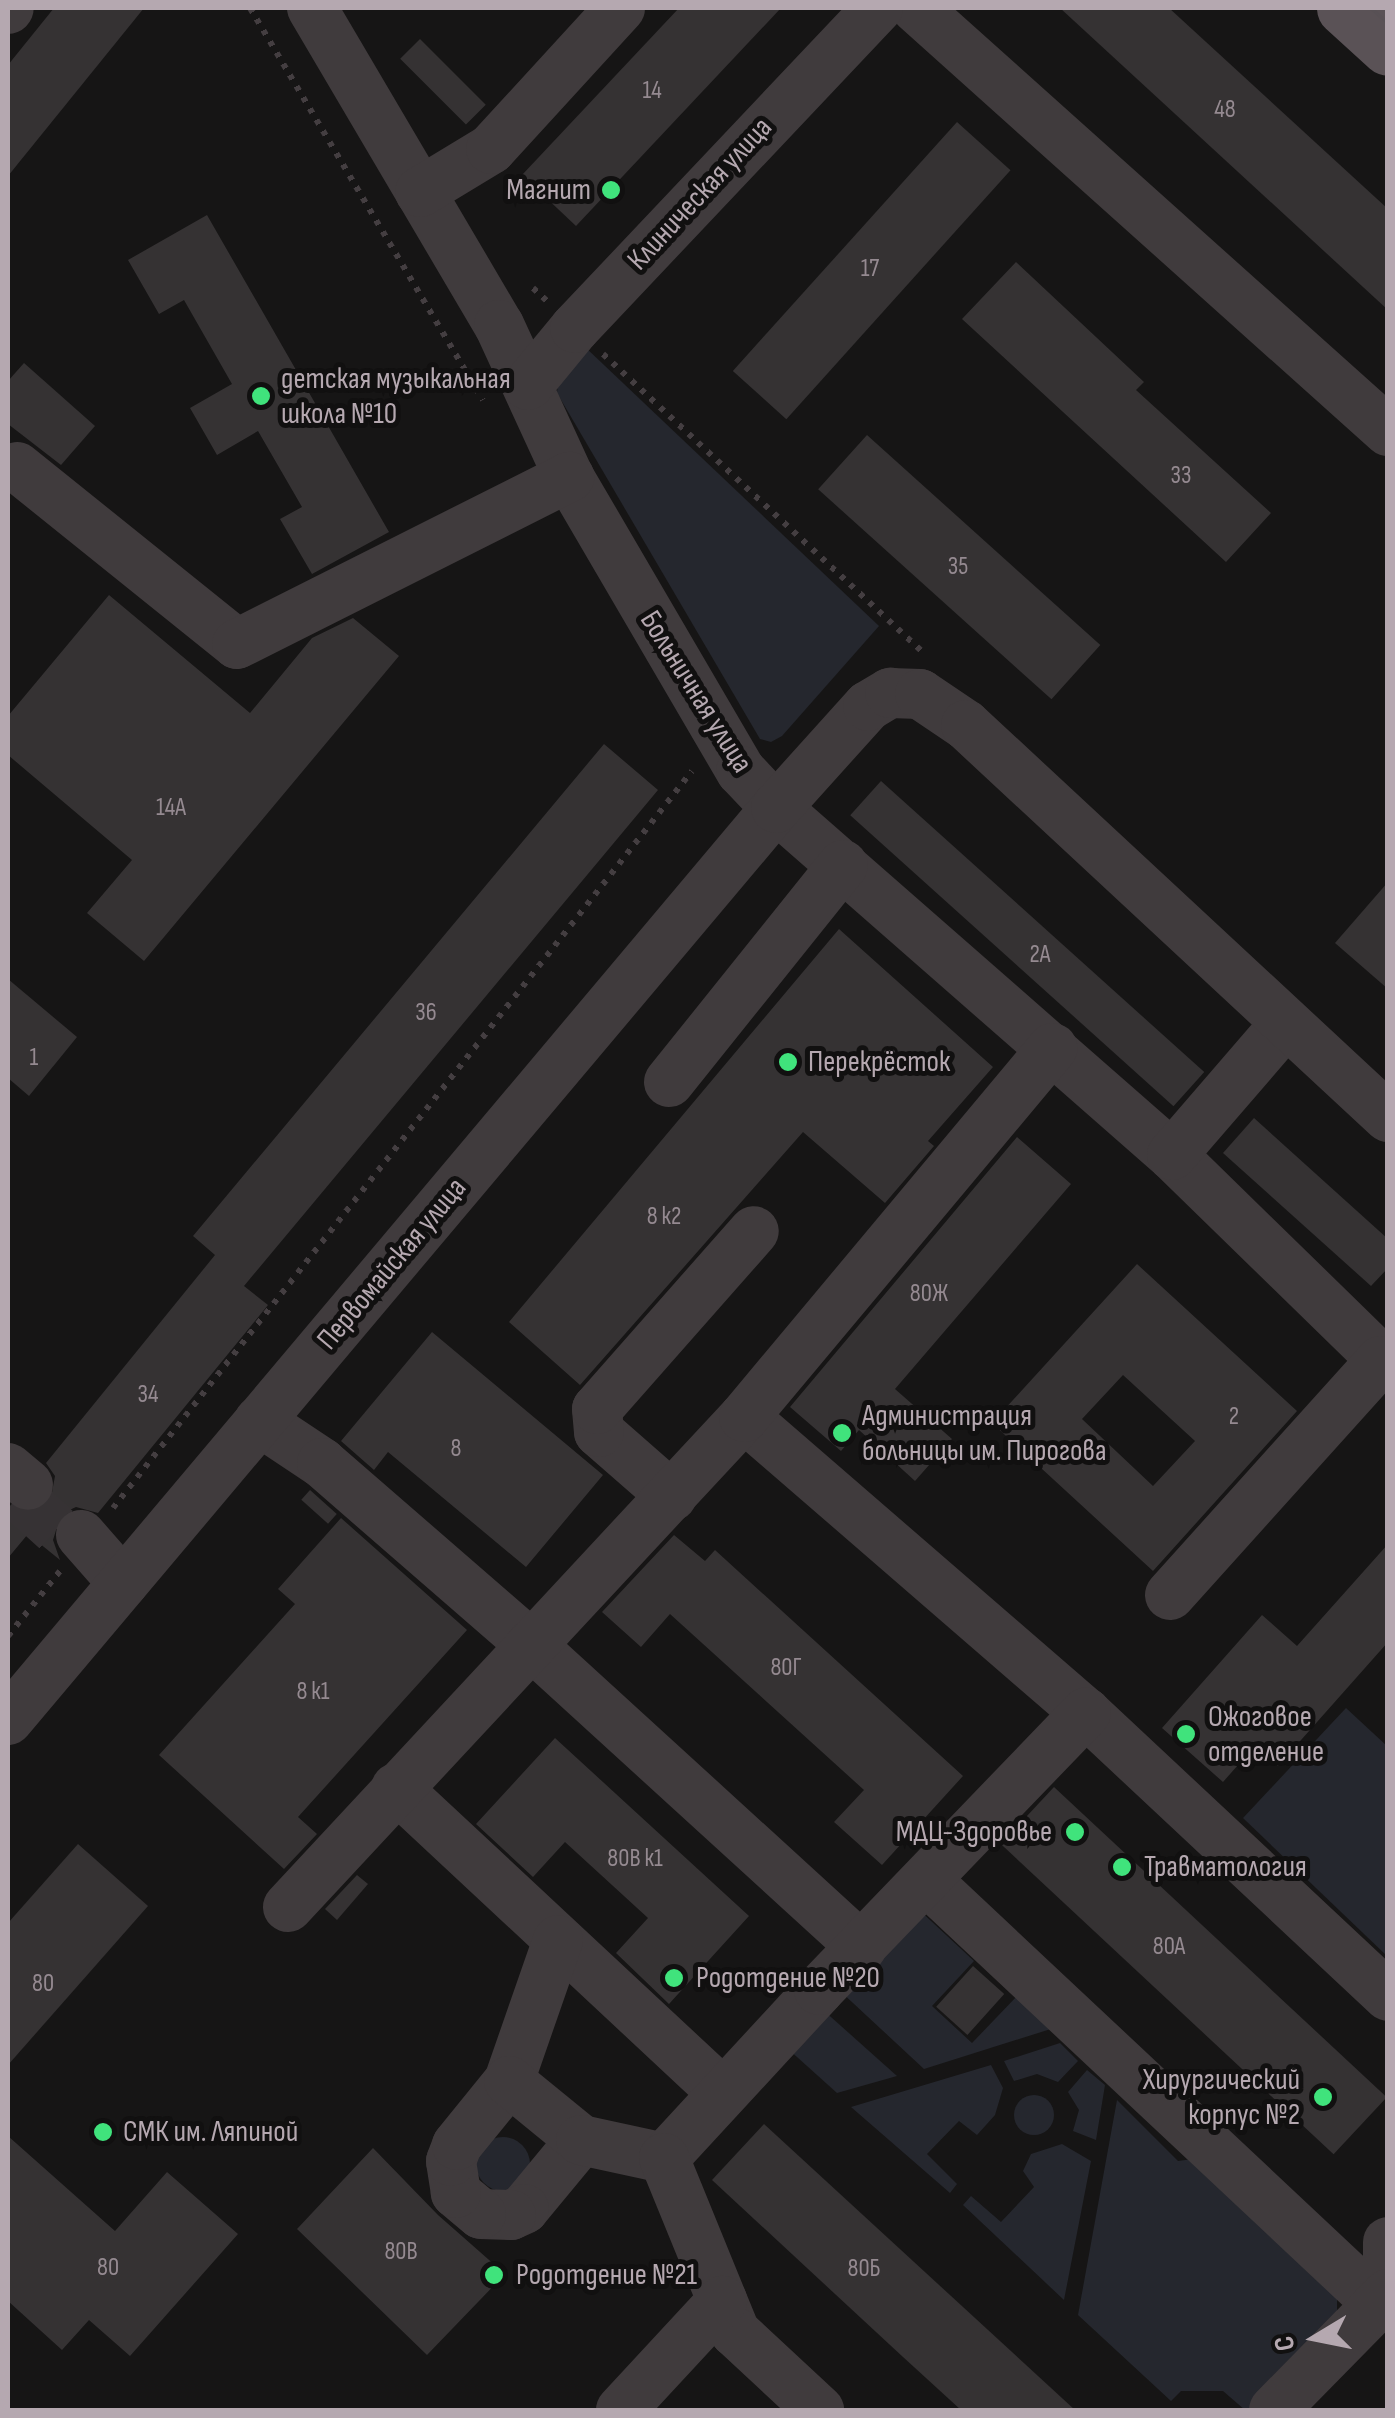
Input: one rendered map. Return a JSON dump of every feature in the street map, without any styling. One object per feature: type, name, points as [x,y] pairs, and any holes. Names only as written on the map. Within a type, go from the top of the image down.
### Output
[{"type":"main road","points":[[1344,8],[1388,48]]},
{"type":"street","name":"Больничная улица","points":[[312,8],[499,325],[510,400],[569,476],[741,770],[776,808],[868,706],[890,693],[920,694],[966,725],[1286,1023],[1381,1098]]},
{"type":"street","points":[[420,192],[491,150],[620,8]]},
{"type":"street","name":"Клиническая улица","points":[[510,400],[878,8]]},
{"type":"street","points":[[916,8],[1388,431]]},
{"type":"street","points":[[17,467],[238,644],[569,476]]},
{"type":"street","points":[[776,808],[1172,1155],[1384,1364],[1170,1594]]},
{"type":"street","name":"Первомайская улица","points":[[8,1720],[776,808]]},
{"type":"street","points":[[669,1082],[843,865]]},
{"type":"street","points":[[1172,1155],[1286,1023]]},
{"type":"street","points":[[288,1907],[744,1417],[1054,1048]]},
{"type":"street","points":[[672,1496],[599,1432],[597,1410],[754,1231]]},
{"type":"street","points":[[744,1417],[1086,1714],[1388,1996]]},
{"type":"street","points":[[259,1421],[322,1464],[531,1645],[862,1947]]},
{"type":"street","points":[[80,1542],[119,1587]]},
{"type":"street","points":[[664,2158],[1086,1714]]},
{"type":"street","points":[[396,1788],[722,2093]]},
{"type":"street","points":[[926,1880],[1384,2295]]},
{"type":"street","points":[[558,1940],[509,2082],[457,2145],[451,2160],[456,2193],[466,2206],[497,2218],[524,2209],[581,2140]]},
{"type":"street","points":[[509,2082],[581,2140],[664,2158]]},
{"type":"street","points":[[664,2158],[735,2332],[820,2410]]},
{"type":"street","points":[[1274,2410],[1384,2295],[1388,2242]]},
{"type":"street","points":[[621,2410],[722,2301]]},
{"type":"path","points":[[250,8],[510,400]]},
{"type":"path","points":[[8,1636],[80,1542],[288,1290],[694,768]]},
{"type":"shaded area","points":[[584,346],[879,626],[782,736],[771,742],[760,739],[557,393],[558,381]]},
{"type":"shaded area","points":[[1346,1708],[1387,1746],[1387,1956],[1243,1818]]},
{"type":"shaded area","points":[[916,1907],[974,1961],[932,2006],[972,2043],[1018,1995],[1054,2028],[924,2069],[839,1990]]},
{"type":"shaded area","points":[[822,2009],[897,2076],[837,2093],[787,2048]]},
{"type":"shaded area","points":[[1060,2043],[1078,2061],[1058,2082],[1037,2074],[1014,2081],[1004,2061]]},
{"type":"shaded area","points":[[991,2065],[1003,2088],[995,2115],[977,2135],[959,2121],[927,2154],[957,2184],[950,2193],[851,2107]]},
{"type":"shaded area","points":[[1087,2070],[1105,2085],[1096,2140],[1073,2131],[1079,2110],[1068,2092]]},
{"type":"shaded area","points":[[1034,2095],[1048,2101],[1054,2115],[1048,2129],[1034,2135],[1020,2129],[1014,2115],[1020,2101]]},
{"type":"shaded area","points":[[1117,2100],[1178,2161],[1200,2158],[1337,2290],[1337,2318],[1254,2410],[1245,2410],[1223,2391],[1181,2391],[1171,2401],[1078,2315]]},
{"type":"shaded area","points":[[503,2137],[522,2145],[530,2164],[522,2183],[503,2191],[484,2183],[476,2164],[484,2145]]},
{"type":"shaded area","points":[[1062,2144],[1091,2161],[1064,2300],[963,2205],[971,2196],[1001,2222],[1034,2187],[1023,2171],[1031,2154]]},
{"type":"building","points":[[54,8],[144,8],[8,176],[8,65]]},
{"type":"building","points":[[679,8],[781,8],[576,226],[522,175]]},
{"type":"building","points":[[1060,8],[1169,8],[1388,209],[1388,310]]},
{"type":"building","points":[[420,39],[486,105],[466,125],[400,59]]},
{"type":"building","points":[[957,122],[1011,170],[786,419],[733,371]]},
{"type":"building","name":"детская музыкальная школа №10","points":[[207,215],[389,532],[312,574],[280,519],[302,507],[258,431],[217,455],[190,408],[232,384],[184,300],[159,314],[128,260]]},
{"type":"building","points":[[1016,262],[1144,382],[1136,390],[1271,513],[1226,562],[962,319]]},
{"type":"building","points":[[24,363],[95,426],[61,465],[8,424],[8,381]]},
{"type":"building","points":[[867,435],[1100,645],[1052,699],[818,489]]},
{"type":"building","points":[[109,595],[250,713],[312,638],[353,618],[399,656],[144,961],[87,913],[132,860],[8,755],[8,716]]},
{"type":"building","points":[[604,744],[658,790],[244,1286],[268,1305],[98,1513],[76,1507],[61,1514],[53,1540],[60,1560],[28,1534],[8,1558],[8,1510],[37,1512],[50,1503],[55,1476],[46,1463],[215,1255],[193,1236]]},
{"type":"building","points":[[881,781],[1204,1072],[1173,1106],[850,815]]},
{"type":"building","points":[[1388,882],[1388,989],[1335,943]]},
{"type":"building","points":[[839,929],[993,1067],[928,1141],[934,1146],[885,1203],[803,1132],[580,1385],[509,1322]]},
{"type":"building","points":[[8,979],[77,1037],[29,1096],[8,1078]]},
{"type":"building","points":[[1254,1118],[1388,1239],[1388,1268],[1371,1286],[1223,1153]]},
{"type":"building","points":[[1017,1137],[1071,1184],[895,1389],[952,1439],[915,1481],[859,1430],[841,1451],[790,1407]]},
{"type":"building","points":[[1137,1264],[1297,1411],[1153,1571],[992,1423]],"holes":[[[1123,1375],[1195,1441],[1153,1486],[1082,1419]]]},
{"type":"building","points":[[432,1332],[603,1475],[526,1567],[388,1452],[374,1470],[341,1441]]},
{"type":"building","points":[[310,1490],[337,1514],[328,1524],[301,1500]]},
{"type":"building","points":[[341,1518],[467,1630],[298,1817],[317,1834],[284,1869],[159,1755],[295,1604],[278,1589]]},
{"type":"building","points":[[674,1535],[705,1561],[715,1550],[963,1776],[882,1865],[834,1822],[864,1790],[670,1614],[641,1647],[602,1612]]},
{"type":"building","points":[[1388,1544],[1388,1642],[1278,1766],[1254,1747],[1223,1782],[1162,1728],[1262,1615],[1297,1646]]},
{"type":"building","points":[[555,1738],[749,1916],[669,2004],[616,1953],[648,1918],[565,1842],[533,1877],[476,1824]]},
{"type":"building","points":[[1054,1787],[1387,2097],[1334,2154],[1001,1844]]},
{"type":"building","points":[[78,1844],[148,1906],[8,2065],[8,1923]]},
{"type":"building","points":[[357,1875],[368,1884],[337,1920],[325,1909]]},
{"type":"building","points":[[973,1966],[1004,1994],[967,2035],[936,2007]]},
{"type":"building","points":[[764,2124],[1075,2410],[961,2410],[903,2357],[712,2180]]},
{"type":"building","points":[[8,2136],[115,2231],[167,2172],[238,2234],[130,2356],[89,2320],[62,2350],[8,2301]]},
{"type":"building","points":[[373,2148],[438,2215],[505,2274],[427,2355],[297,2229]]},
{"type":"tunnel","points":[[19,1496],[73,1545]]},
{"type":"tram line","points":[[1371,8],[1388,23]]},
{"type":"place","name":"Магнит","points":[[611,190]]},
{"type":"place","name":"детская музыкальная школа №10","points":[[261,396]]},
{"type":"place","name":"Перекрёсток","points":[[788,1062]]},
{"type":"place","name":"Администрация больницы им. Пирогова","points":[[842,1433]]},
{"type":"place","name":"Ожоговое отделение","points":[[1186,1734]]},
{"type":"place","name":"МДЦ-Здоровье","points":[[1075,1832]]},
{"type":"place","name":"Травматология","points":[[1122,1867]]},
{"type":"place","name":"Родотдение №20","points":[[674,1978]]},
{"type":"place","name":"Хирургический корпус №2","points":[[1323,2097]]},
{"type":"place","name":"СМК им. Ляпиной","points":[[103,2132]]},
{"type":"place","name":"Родотдение №21","points":[[494,2275]]}]
